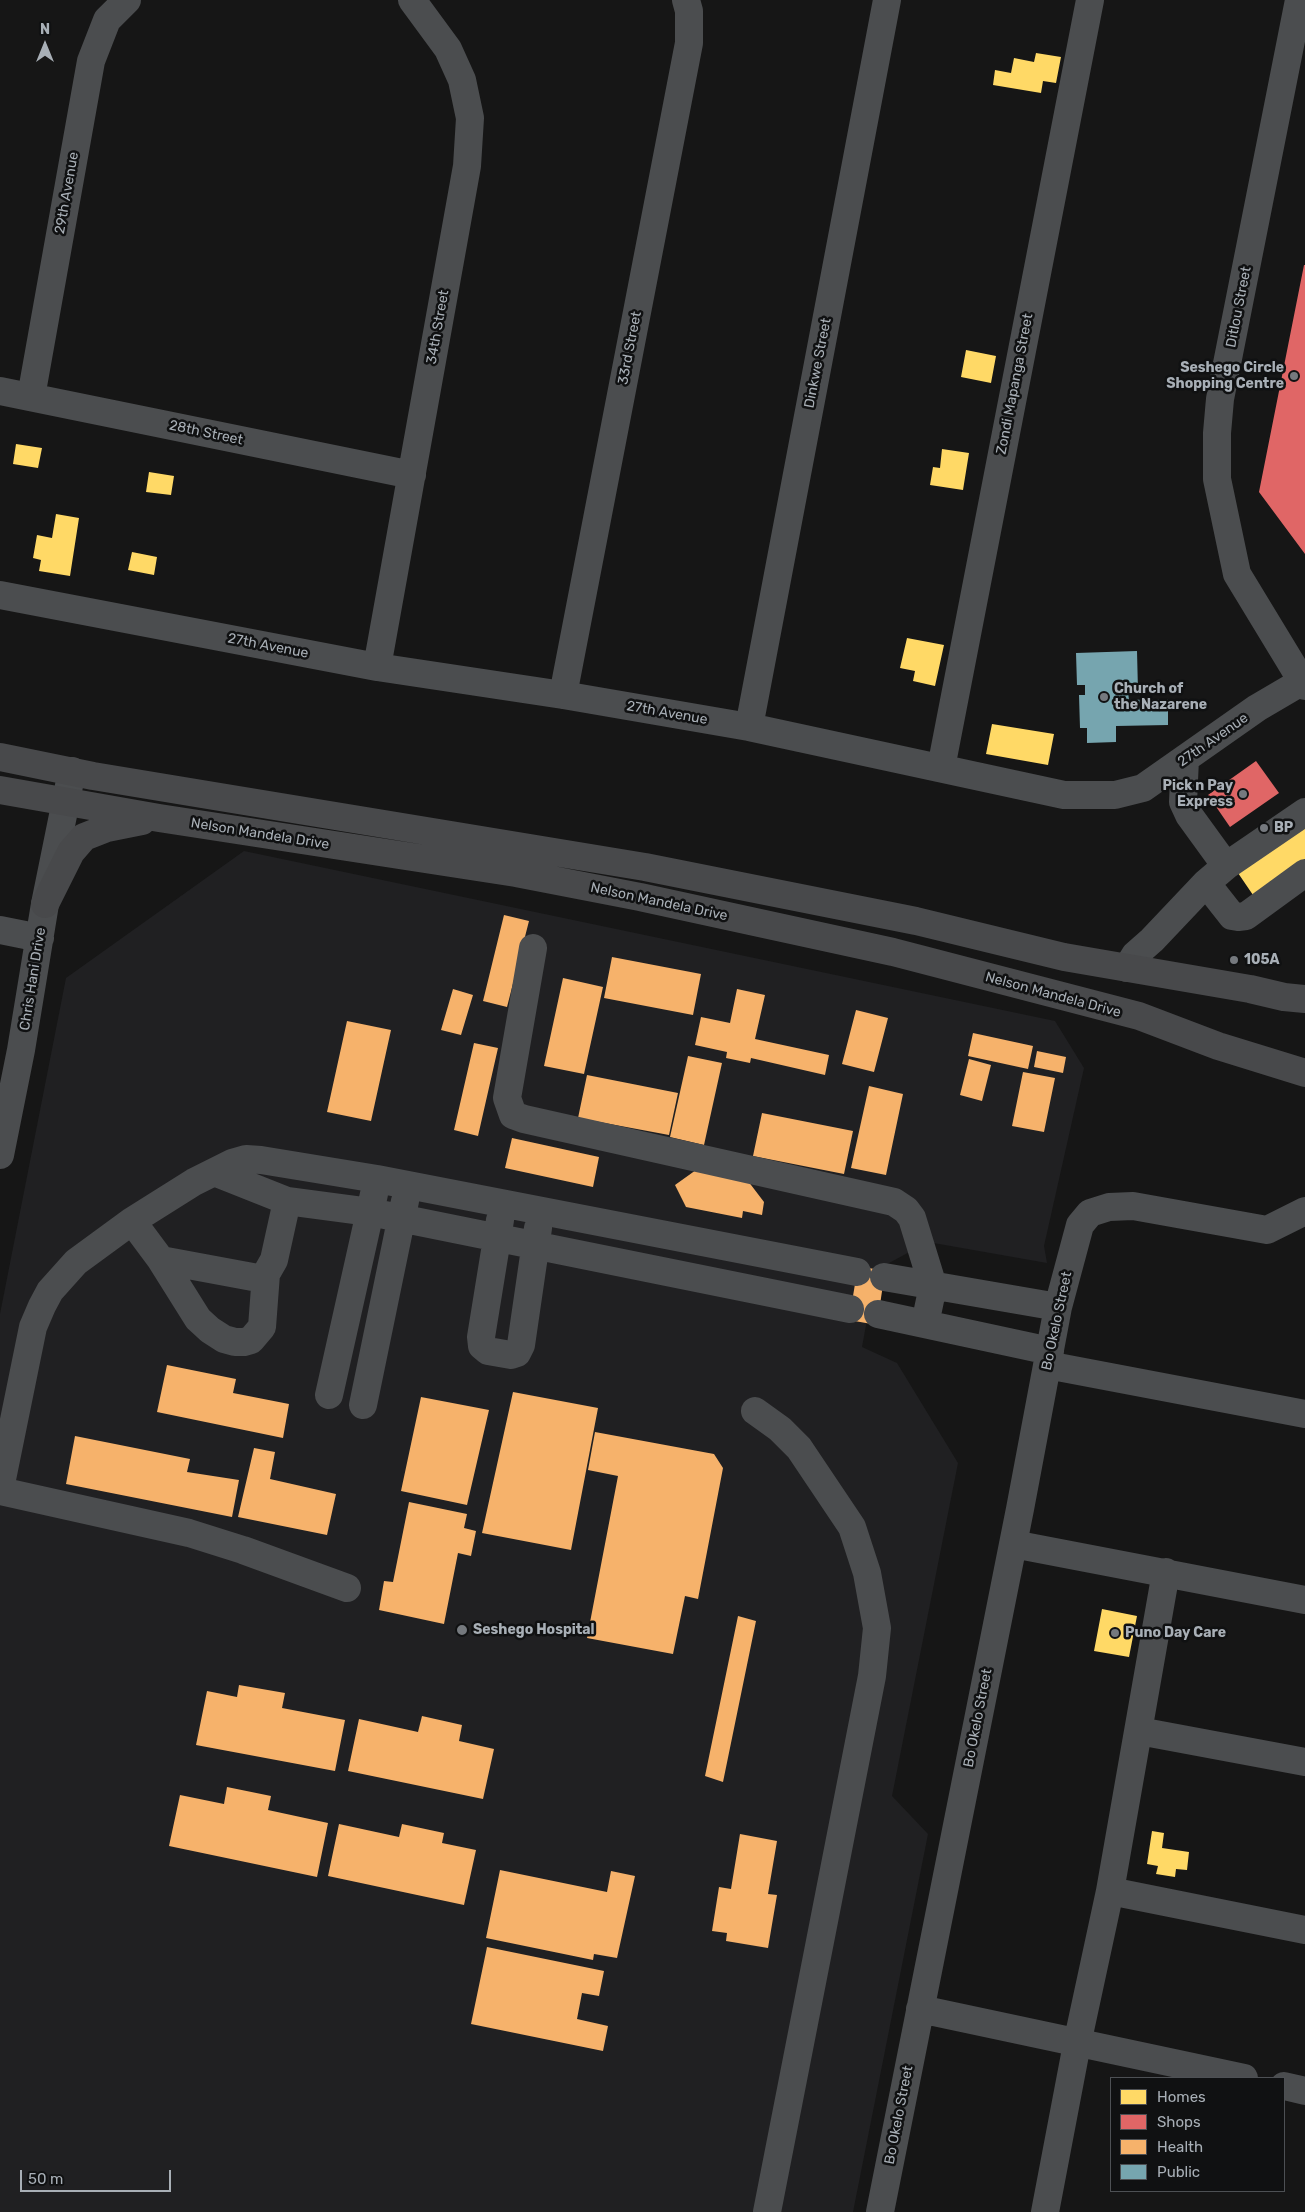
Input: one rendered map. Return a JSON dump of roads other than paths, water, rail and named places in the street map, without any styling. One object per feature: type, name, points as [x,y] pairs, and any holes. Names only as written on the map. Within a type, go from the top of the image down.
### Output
[{"type":"main road","name":"Nelson Mandela Drive","points":[[0,757],[229,799],[645,867],[916,921],[1064,957],[1284,997],[1305,998]]},
{"type":"main road","name":"Nelson Mandela Drive","points":[[0,790],[159,818],[516,873],[640,897],[893,952],[1139,1016],[1218,1046],[1305,1073]]},
{"type":"main road","points":[[45,904],[70,852],[84,837],[107,828],[159,818]]},
{"type":"street","name":"29th Avenue","points":[[31,397],[91,61],[107,20],[127,0]]},
{"type":"street","name":"34th Street","points":[[377,667],[467,166],[470,118],[462,80],[448,49],[412,0]]},
{"type":"street","name":"33rd Street","points":[[563,695],[690,43],[690,11],[686,0]]},
{"type":"street","name":"Dinkwe Street","points":[[749,727],[887,0]]},
{"type":"street","name":"Zondi Mapanga Street","points":[[941,768],[1090,0]]},
{"type":"street","name":"Ditlou Street","points":[[1299,0],[1220,400],[1217,433],[1217,479],[1237,574],[1304,683]]},
{"type":"street","name":"28th Street","points":[[0,391],[412,475]]},
{"type":"street","name":"27th Avenue","points":[[0,595],[377,667],[563,695],[749,727],[1064,795],[1115,795],[1143,788],[1257,708],[1304,683]]},
{"type":"street","points":[[1185,759],[1183,802],[1216,874],[1232,916],[1246,916],[1305,873]]},
{"type":"street","name":"Chris Hani Drive","points":[[0,1155],[21,1050],[45,904],[72,771]]},
{"type":"street","points":[[1127,968],[1134,955],[1152,940],[1216,874],[1305,812]]},
{"type":"street","points":[[0,930],[40,938]]},
{"type":"street","points":[[533,948],[507,1098],[513,1115],[894,1202],[906,1210],[912,1218],[933,1286],[925,1324]]},
{"type":"street","points":[[348,1588],[196,1535],[0,1490],[33,1327],[42,1306],[61,1277],[76,1262],[132,1221],[171,1196],[232,1163],[246,1159],[261,1160],[377,1179],[857,1272]]},
{"type":"street","points":[[214,1172],[287,1201],[402,1218],[850,1308]]},
{"type":"street","points":[[329,1395],[377,1179]]},
{"type":"street","points":[[363,1405],[408,1186]]},
{"type":"street","points":[[132,1221],[162,1260],[198,1319],[224,1339],[244,1342],[251,1340],[262,1327],[266,1274],[274,1260],[287,1201]]},
{"type":"street","points":[[503,1204],[481,1337],[482,1346],[488,1351],[511,1355],[517,1353],[521,1345],[542,1211]]},
{"type":"street","name":"Bo Okelo Street","points":[[880,2212],[1013,1544],[1058,1307],[1080,1225],[1090,1213],[1109,1207],[1133,1206],[1268,1230],[1305,1211]]},
{"type":"street","points":[[162,1260],[250,1278],[258,1278],[266,1274]]},
{"type":"street","points":[[884,1277],[1058,1307]]},
{"type":"street","points":[[878,1314],[925,1324],[1048,1358],[1305,1414]]},
{"type":"street","points":[[755,1411],[780,1429],[799,1448],[852,1528],[868,1573],[877,1628],[872,1676],[767,2212]]},
{"type":"street","points":[[1013,1544],[1305,1600]]},
{"type":"street","points":[[1045,2212],[1077,2044],[1110,1891],[1166,1572]]},
{"type":"street","points":[[1139,1731],[1305,1762]]},
{"type":"street","points":[[1110,1891],[1305,1930]]},
{"type":"street","points":[[920,2009],[1077,2044],[1239,2077]]},
{"type":"street","points":[[1285,2086],[1305,2091]]},
{"type":"place","name":"Seshego Circle Shopping Centre","points":[[1294,376]]},
{"type":"place","name":"Church of the Nazarene","points":[[1104,697]]},
{"type":"place","name":"Pick n Pay Express","points":[[1243,794]]},
{"type":"place","name":"BP","points":[[1264,828]]},
{"type":"place","name":"105A","points":[[1234,960]]},
{"type":"place","name":"Seshego Hospital","points":[[462,1630]]},
{"type":"place","name":"Puno Day Care","points":[[1115,1633]]}]
